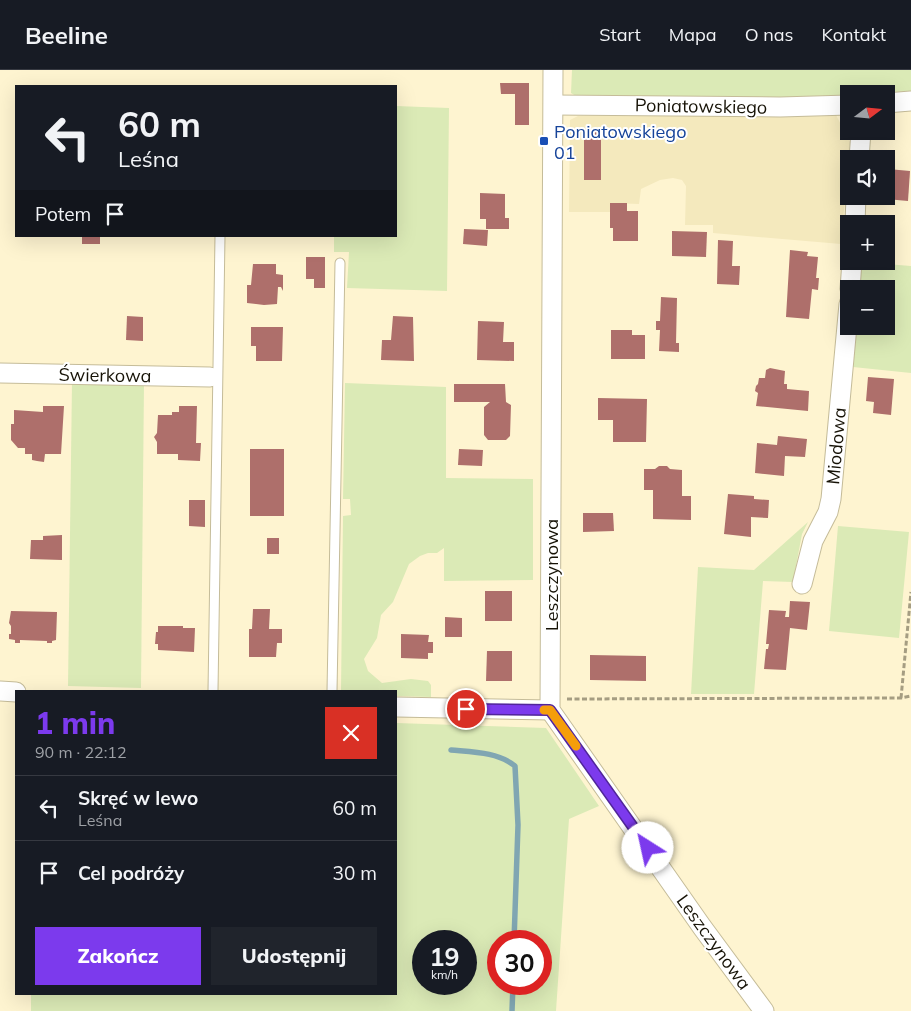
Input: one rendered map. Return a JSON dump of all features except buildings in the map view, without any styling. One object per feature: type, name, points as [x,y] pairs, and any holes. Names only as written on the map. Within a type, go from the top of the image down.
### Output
[{"type":"street","name":"Leszczynowa","points":[[553,70],[550,705],[702,926],[764,1011]]},
{"type":"street","points":[[895,102],[911,101]]},
{"type":"street","name":"Poniatowskiego","points":[[554,105],[780,107],[840,105]]},
{"type":"street","name":"Miodowa","points":[[802,584],[813,541],[828,512],[831,499],[846,335]]},
{"type":"street","name":"Świerkowa","points":[[0,373],[210,377]]},
{"type":"street","points":[[0,691],[15,692]]},
{"type":"street","points":[[397,707],[550,705]]},
{"type":"lane","points":[[213,690],[220,237]]},
{"type":"lane","points":[[332,690],[340,264]]},
{"type":"path","points":[[901,698],[911,592]]},
{"type":"path","points":[[550,705],[901,698],[911,696]]},
{"type":"shaded area","points":[[836,115],[840,123],[840,140],[849,140],[850,142],[849,150],[840,150],[840,205],[844,205],[844,215],[840,215],[840,244],[713,233],[713,225],[685,225],[686,186],[682,180],[673,178],[660,180],[641,189],[639,204],[610,203],[610,212],[569,212],[570,120],[578,116]]},
{"type":"green space","points":[[572,70],[911,70],[911,91],[895,92],[895,85],[840,85],[840,96],[581,99],[571,93]]},
{"type":"green space","points":[[397,106],[449,108],[447,291],[347,288],[349,252],[334,252],[334,237],[397,237]]},
{"type":"green space","points":[[895,265],[911,266],[911,373],[853,367],[855,335],[895,335],[895,280],[860,280],[861,270],[895,270]]},
{"type":"green space","points":[[72,382],[144,384],[141,688],[68,686]]},
{"type":"green space","points":[[345,383],[446,387],[446,478],[533,479],[533,580],[444,581],[444,548],[437,553],[428,553],[420,556],[409,564],[393,602],[381,615],[377,638],[364,659],[368,671],[382,683],[411,679],[428,681],[431,685],[431,697],[397,696],[397,690],[341,690],[343,516],[351,515],[350,499],[343,499]]},
{"type":"green space","points":[[808,522],[802,534],[793,582],[763,581],[754,694],[691,694],[698,567],[754,570]]},
{"type":"green space","points":[[838,526],[909,532],[899,638],[829,631]]},
{"type":"green space","points":[[397,723],[546,728],[599,806],[569,819],[556,1011],[31,1011],[31,995],[397,995]]},
{"type":"waterway","points":[[451,750],[493,755],[515,766],[518,825],[514,930]]},
{"type":"waterway","points":[[512,1011],[513,995]]},
{"type":"slow traffic","points":[[544,710],[550,710],[576,746]]},
{"type":"place","name":"Poniatowskiego 01","points":[[544,141]]},
{"type":"route","points":[[466,709],[550,710],[648,848]]}]
